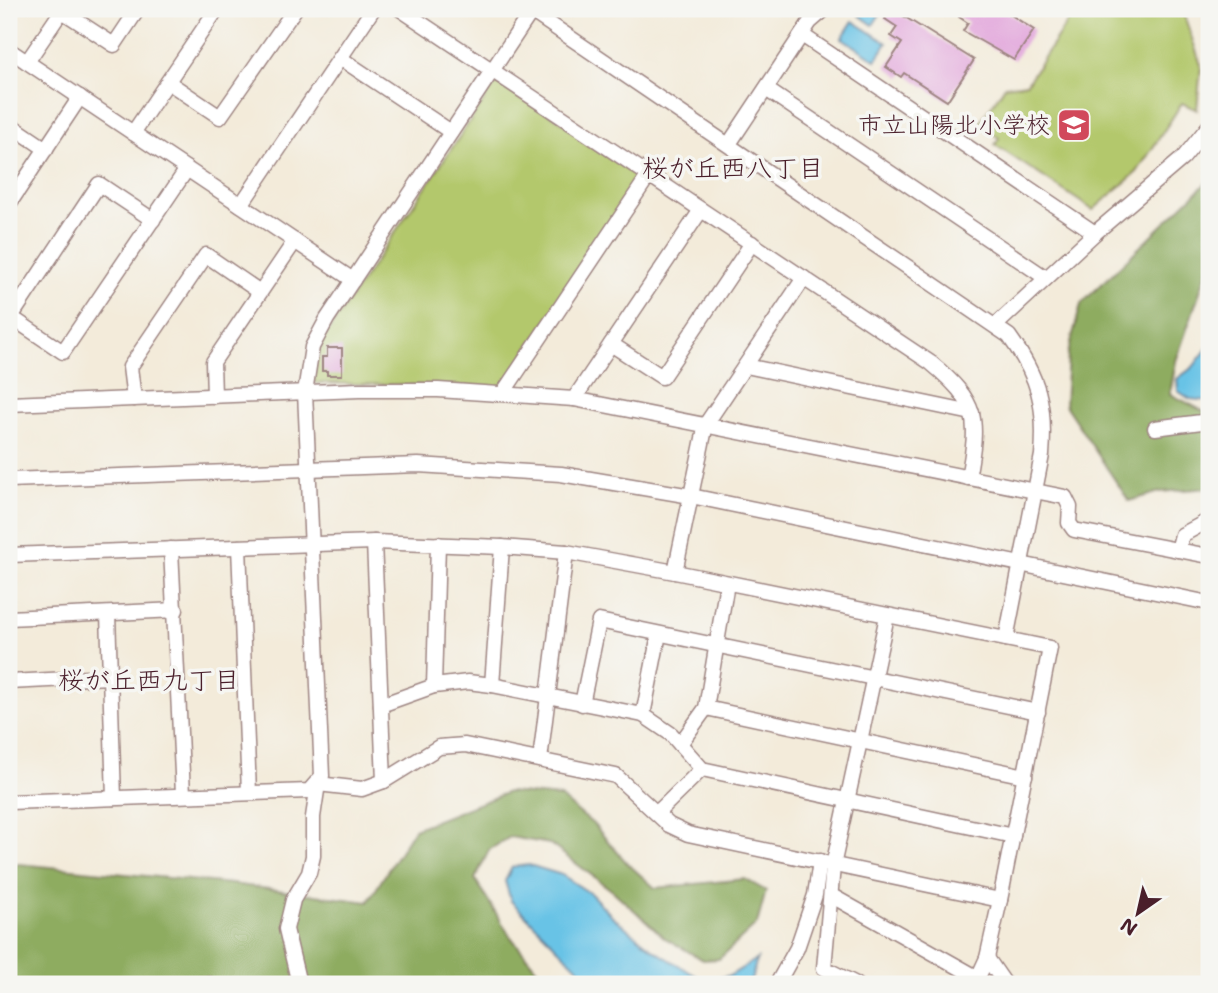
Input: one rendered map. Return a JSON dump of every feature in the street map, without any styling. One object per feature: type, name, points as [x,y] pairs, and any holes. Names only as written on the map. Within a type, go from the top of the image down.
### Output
[{"type":"street","points":[[27,62],[62,10],[114,45],[138,9]]},
{"type":"street","points":[[134,133],[217,9]]},
{"type":"street","points":[[168,82],[220,117],[295,9]]},
{"type":"street","points":[[241,205],[373,9]]},
{"type":"street","points":[[400,9],[931,363],[960,387],[972,413],[974,447],[968,478]]},
{"type":"street","points":[[299,984],[286,929],[293,900],[309,873],[313,856],[313,817],[322,776],[305,392],[316,336],[531,9],[996,325],[1020,351],[1034,376],[1043,402],[1042,455],[1006,639]]},
{"type":"street","points":[[729,144],[810,22],[825,9]]},
{"type":"street","points":[[802,35],[1095,233]]},
{"type":"street","points":[[9,50],[353,280]]},
{"type":"street","points":[[340,58],[451,132]]},
{"type":"street","points":[[766,89],[1046,278]]},
{"type":"street","points":[[9,204],[80,97]]},
{"type":"street","points":[[9,124],[46,149]]},
{"type":"street","points":[[996,325],[1095,233],[1183,158],[1209,125]]},
{"type":"street","points":[[153,220],[99,184],[10,318],[62,352],[153,220],[187,169]]},
{"type":"street","points":[[503,393],[649,175]]},
{"type":"street","points":[[574,399],[701,210]]},
{"type":"street","points":[[214,396],[213,362],[295,241]]},
{"type":"street","points":[[611,344],[662,377],[752,243]]},
{"type":"street","points":[[134,399],[130,367],[206,255],[260,292]]},
{"type":"street","points":[[675,572],[706,424],[804,278]]},
{"type":"street","points":[[746,366],[972,413]]},
{"type":"street","points":[[9,404],[305,392],[503,393],[574,399],[1065,496],[1070,507],[1069,523],[1074,530],[1209,556]]},
{"type":"street","points":[[1155,428],[1209,421]]},
{"type":"street","points":[[9,480],[309,467],[469,467],[573,476],[691,496],[1209,603]]},
{"type":"street","points":[[1178,550],[1182,535],[1203,523],[1209,524]]},
{"type":"street","points":[[374,542],[384,781]]},
{"type":"street","points":[[9,555],[374,542],[566,552],[1050,648],[1000,900],[987,958],[976,981],[832,895]]},
{"type":"street","points":[[434,686],[438,544]]},
{"type":"street","points":[[239,547],[249,792]]},
{"type":"street","points":[[492,685],[502,547]]},
{"type":"street","points":[[171,549],[183,794]]},
{"type":"street","points":[[540,760],[566,552]]},
{"type":"street","points":[[680,744],[706,708],[727,583]]},
{"type":"street","points":[[9,618],[176,610]]},
{"type":"street","points":[[108,614],[114,798]]},
{"type":"street","points":[[777,984],[797,948],[847,802],[887,616]]},
{"type":"street","points":[[582,704],[599,621],[1038,712]]},
{"type":"street","points":[[643,715],[659,634]]},
{"type":"street","points":[[9,682],[109,677]]},
{"type":"street","points":[[381,705],[434,686],[468,682],[643,715],[680,744],[702,769],[1013,836]]},
{"type":"street","points":[[706,708],[1025,776]]},
{"type":"street","points":[[9,802],[309,791],[318,785],[362,789],[384,781],[439,747],[465,745],[615,776],[669,825],[688,834],[1000,900]]},
{"type":"street","points":[[657,813],[702,769]]},
{"type":"street","points":[[827,864],[832,895],[824,968],[856,984]]},
{"type":"street","points":[[987,958],[1005,984]]},
{"type":"street","points":[[183,984],[209,984]]},
{"type":"green space","points":[[1076,9],[1178,9],[1184,15],[1201,65],[1197,110],[1182,103],[1137,172],[1093,210],[995,145],[999,138],[979,124],[1005,86],[1027,83]]},
{"type":"green space","points":[[504,83],[637,172],[639,182],[505,384],[497,387],[314,383],[315,363],[323,339],[495,84]]},
{"type":"green space","points":[[1209,180],[1209,265],[1176,361],[1170,394],[1209,414],[1209,488],[1160,492],[1129,501],[1065,405],[1068,354],[1081,304]]},
{"type":"green space","points":[[508,792],[560,797],[593,824],[627,863],[655,888],[745,879],[766,891],[757,924],[719,959],[703,960],[665,938],[614,892],[550,844],[510,837],[489,850],[475,879],[510,936],[549,984],[9,984],[9,863],[232,884],[368,902],[414,829]]},
{"type":"water","points":[[863,9],[871,9],[880,14],[873,25],[859,15]]},
{"type":"water","points":[[853,21],[887,43],[876,60],[842,38]]},
{"type":"water","points":[[1209,346],[1209,401],[1190,399],[1178,391],[1177,379],[1193,367]]},
{"type":"water","points":[[529,865],[562,875],[591,894],[613,917],[654,950],[706,982],[731,975],[757,959],[750,984],[594,984],[511,901],[505,881],[512,867]]},
{"type":"building","points":[[892,9],[974,60],[947,101],[904,73],[901,77],[886,67],[902,43],[891,36],[897,27],[885,19]]},
{"type":"building","points":[[964,9],[1002,9],[1034,30],[1014,60],[963,31],[968,23],[959,17]]},
{"type":"building","points":[[327,348],[342,348],[342,375],[327,375],[327,371],[322,371],[322,357],[327,357]]},
{"type":"place","name":"市立山陽北小学校","points":[[1074,125]]},
{"type":"district","name":"桜が丘西八丁目","points":[[733,167]]},
{"type":"district","name":"桜が丘西九丁目","points":[[149,679]]}]
